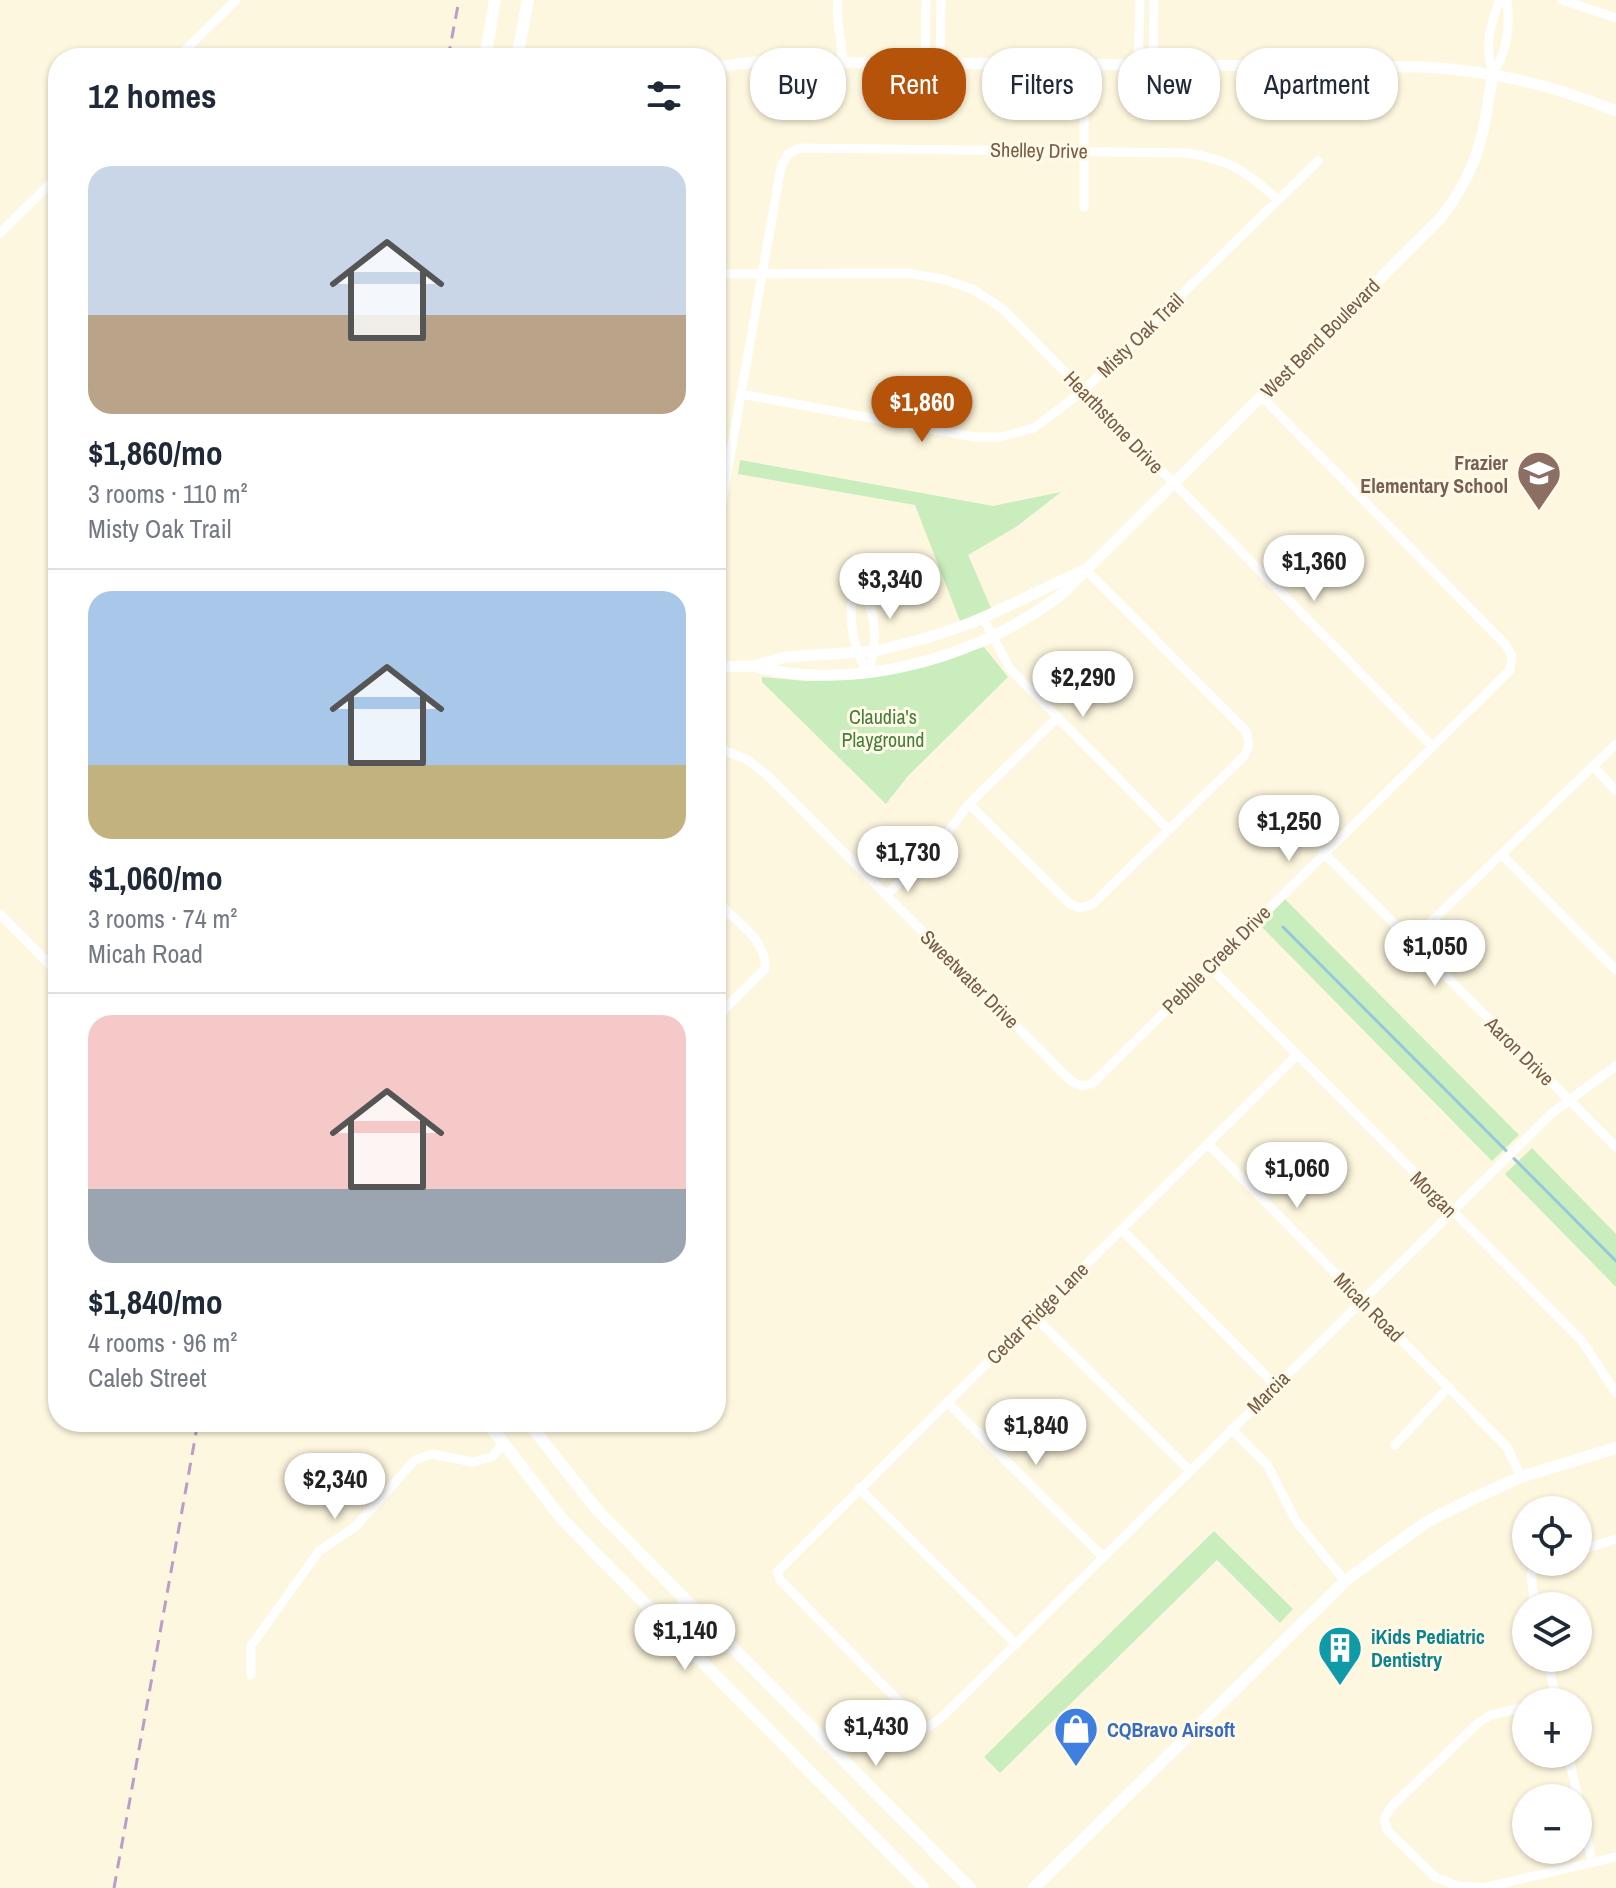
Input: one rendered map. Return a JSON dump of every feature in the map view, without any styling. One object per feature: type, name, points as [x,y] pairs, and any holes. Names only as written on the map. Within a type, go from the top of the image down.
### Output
[{"type":"main road","points":[[487,48],[495,0]]},
{"type":"main road","points":[[519,48],[528,0]]},
{"type":"main road","points":[[494,1432],[562,1519],[924,1888]]},
{"type":"main road","points":[[536,1432],[598,1511],[970,1888]]},
{"type":"main road","points":[[1034,1888],[1345,1581],[1428,1521],[1521,1477],[1616,1448]]},
{"type":"main road","points":[[664,1625],[687,1602]]},
{"type":"street","points":[[187,48],[236,0]]},
{"type":"street","points":[[838,0],[836,33],[843,48]]},
{"type":"street","points":[[925,48],[926,0]]},
{"type":"street","points":[[940,48],[941,0]]},
{"type":"street","points":[[1139,48],[1140,0]]},
{"type":"street","points":[[1153,48],[1154,0]]},
{"type":"street","name":"West Bend Boulevard","points":[[1493,72],[1487,55],[1488,39],[1500,0]]},
{"type":"street","name":"West Bend Boulevard","points":[[752,666],[787,676],[868,673],[933,659],[991,636],[1049,604],[1439,220],[1462,192],[1481,149],[1493,72],[1503,57],[1507,38],[1507,0]]},
{"type":"street","points":[[1562,0],[1616,18]]},
{"type":"street","points":[[726,66],[750,63]]},
{"type":"street","points":[[1220,67],[1425,67],[1493,72],[1571,92],[1616,111]]},
{"type":"street","points":[[1083,120],[1084,207]]},
{"type":"street","name":"Shelley Drive","points":[[762,274],[781,167],[788,154],[800,148],[1187,153],[1217,158],[1242,168],[1278,200]]},
{"type":"street","name":"Misty Oak Trail","points":[[741,394],[974,437],[1000,437],[1034,428],[1083,391],[1318,161]]},
{"type":"street","points":[[0,233],[48,186]]},
{"type":"street","name":"Hearthstone Drive","points":[[726,274],[906,273],[943,279],[974,290],[1003,309],[1432,746]]},
{"type":"street","points":[[726,479],[762,274]]},
{"type":"street","name":"Pebble Creek Drive","points":[[1082,1086],[1093,1083],[1510,670],[1512,656],[1506,645],[1261,396]]},
{"type":"street","points":[[969,804],[1070,904],[1081,908],[1093,904],[1245,755],[1249,744],[1246,731],[1085,569]]},
{"type":"street","name":"West Bend Boulevard","points":[[726,667],[752,666],[786,657],[876,651],[927,638],[983,618],[1085,569]]},
{"type":"street","points":[[857,572],[871,602],[876,651],[868,673],[856,653],[849,604],[857,572]]},
{"type":"street","points":[[983,618],[1010,669],[1169,830]]},
{"type":"street","points":[[886,895],[935,849],[969,804],[1058,717]]},
{"type":"street","points":[[1411,941],[1616,744]]},
{"type":"street","name":"Sweetwater Drive","points":[[726,751],[748,760],[768,776],[1071,1081],[1082,1086]]},
{"type":"street","points":[[1593,766],[1616,791]]},
{"type":"street","name":"Aaron Drive","points":[[1323,852],[1616,1147]]},
{"type":"street","points":[[1502,855],[1616,970]]},
{"type":"street","points":[[726,911],[763,948],[767,959],[765,969],[726,1008]]},
{"type":"street","points":[[0,914],[48,963]]},
{"type":"street","name":"Morgan","points":[[1210,967],[1582,1341],[1616,1393]]},
{"type":"street","name":"Cedar Ridge Lane","points":[[928,1727],[920,1723],[792,1592],[777,1572],[1297,1055]]},
{"type":"street","name":"Marcia","points":[[928,1727],[1521,1143],[1569,1100],[1616,1066]]},
{"type":"street","name":"Micah Road","points":[[1208,1144],[1507,1447],[1521,1477]]},
{"type":"street","points":[[1122,1230],[1275,1385]]},
{"type":"street","points":[[1033,1315],[1189,1470]]},
{"type":"street","points":[[1395,1445],[1449,1387]]},
{"type":"street","points":[[947,1402],[1102,1556]]},
{"type":"street","points":[[1231,1429],[1268,1466],[1296,1521],[1345,1581]]},
{"type":"street","points":[[251,1675],[251,1646],[319,1551],[355,1527],[415,1460],[432,1454],[473,1462],[492,1457],[502,1445]]},
{"type":"street","points":[[859,1488],[1015,1643]]},
{"type":"street","points":[[1592,1547],[1616,1539]]},
{"type":"street","points":[[1512,1710],[1491,1715],[1478,1723],[1391,1807],[1384,1819],[1387,1830],[1435,1877],[1458,1886],[1483,1888],[1584,1864]]},
{"type":"street","points":[[1592,1862],[1616,1857]]},
{"type":"green space","points":[[740,460],[993,506],[1061,492],[1016,527],[968,555],[991,608],[960,621],[915,505],[738,474]]},
{"type":"green space","name":"Claudia's Playground","points":[[984,647],[1008,677],[907,777],[886,804],[762,682],[762,677],[805,681],[864,678]]},
{"type":"green space","points":[[1285,899],[1519,1135],[1492,1161],[1260,925]]},
{"type":"green space","points":[[1532,1148],[1616,1234],[1616,1287],[1505,1174]]},
{"type":"green space","points":[[1214,1531],[1293,1609],[1280,1623],[1217,1560],[1000,1773],[984,1757]]},
{"type":"waterway","points":[[1283,927],[1616,1261]]},
{"type":"railway","points":[[450,48],[459,0]]},
{"type":"railway","points":[[114,1888],[196,1432]]},
{"type":"place","name":"Frazier Elementary School","points":[[1539,512]]},
{"type":"place","name":"iKids Pediatric Dentistry","points":[[1340,1687]]},
{"type":"place","name":"CQBravo Airsoft","points":[[1076,1768]]}]
